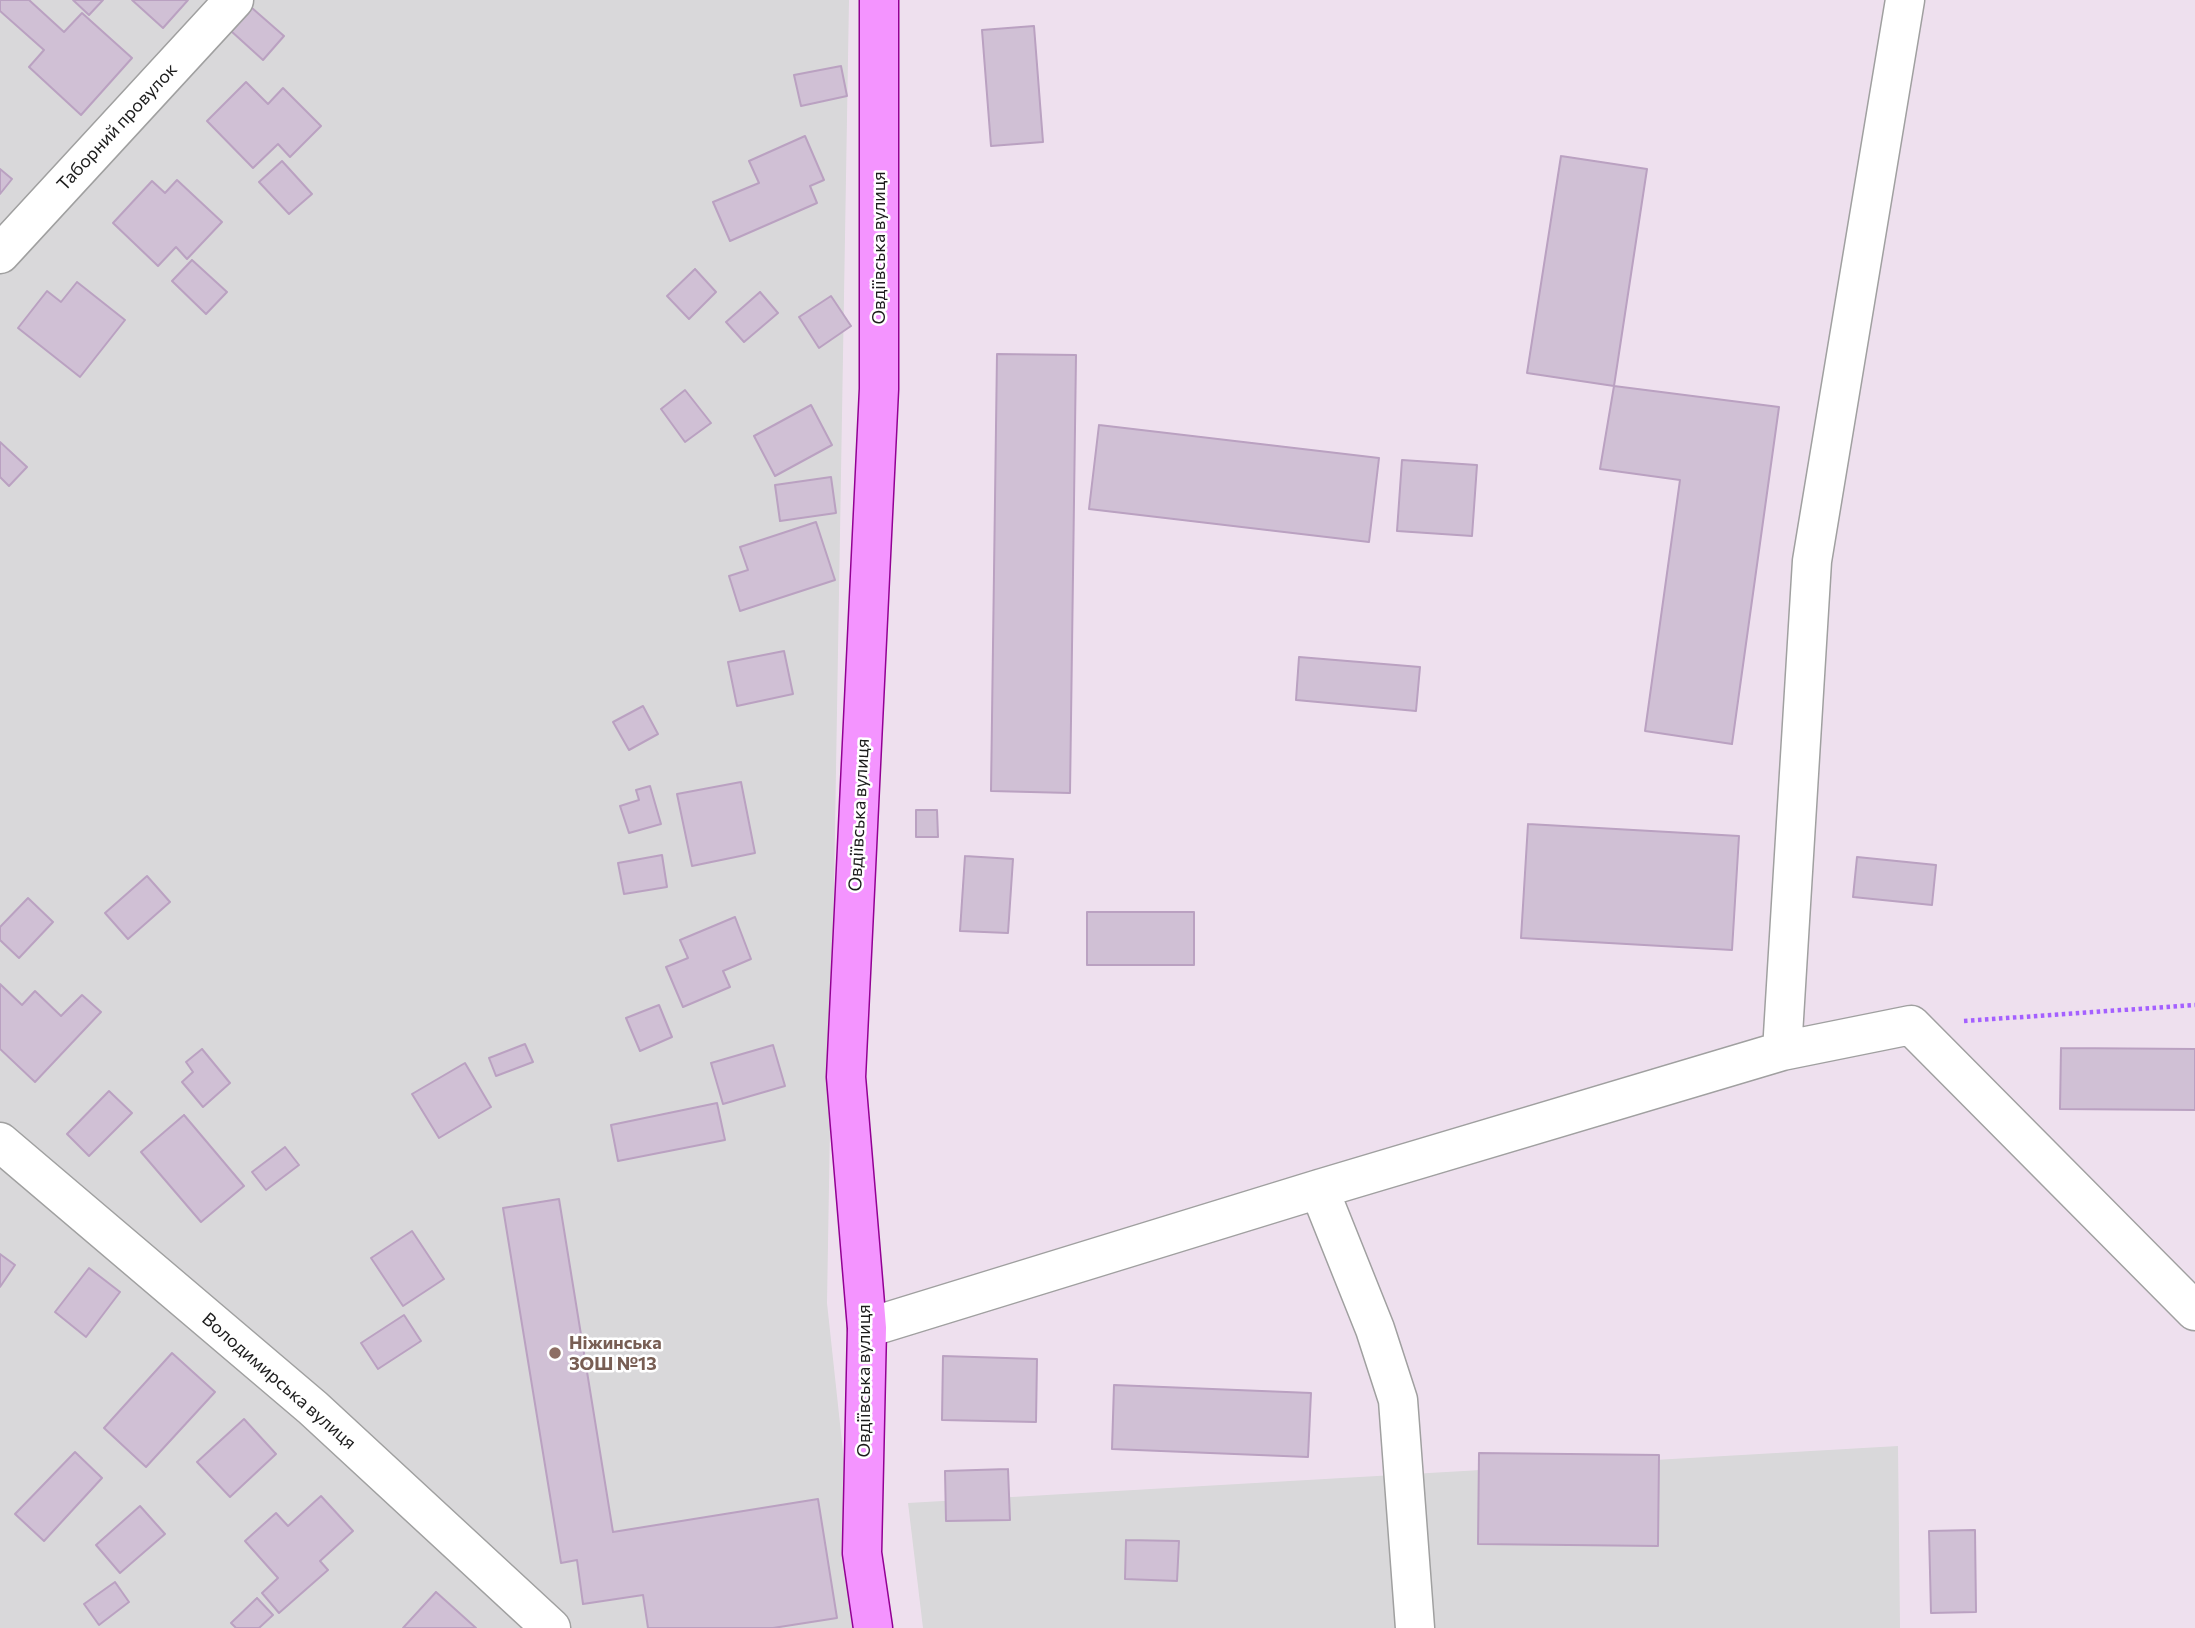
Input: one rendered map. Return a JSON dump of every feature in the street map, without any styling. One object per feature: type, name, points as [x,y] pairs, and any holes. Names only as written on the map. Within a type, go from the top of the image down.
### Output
[{"type":"main road","name":"Овдіївська вулиця","points":[[873,1628],[862,1553],[867,1328],[846,1077],[878,389],[879,0]]},
{"type":"street","name":"Таборний провулок","points":[[0,254],[234,0]]},
{"type":"street","points":[[1782,1051],[1812,561],[1905,0]]},
{"type":"street","points":[[867,1328],[1782,1051],[1911,1025],[2195,1311]]},
{"type":"street","name":"Володимирська вулиця","points":[[0,1142],[313,1408],[551,1628]]},
{"type":"street","points":[[1319,1189],[1375,1329],[1398,1400],[1415,1628]]},
{"type":"path","points":[[1911,1025],[2195,1005]]},
{"type":"shaded area","points":[[0,0],[849,0],[827,1303],[862,1628],[0,1628]]},
{"type":"shaded area","points":[[1898,1446],[1900,1628],[923,1628],[908,1503]]},
{"type":"building","points":[[0,0],[29,0],[64,32],[82,13],[132,58],[81,115],[29,67],[44,50],[0,11]]},
{"type":"building","points":[[73,0],[103,0],[89,15]]},
{"type":"building","points":[[132,0],[188,0],[163,28]]},
{"type":"building","points":[[252,8],[284,36],[263,60],[231,31]]},
{"type":"building","points":[[1034,26],[1043,142],[991,146],[982,30]]},
{"type":"building","points":[[841,66],[847,96],[801,106],[794,75]]},
{"type":"building","points":[[246,82],[268,104],[283,88],[321,126],[290,157],[278,144],[253,168],[207,121]]},
{"type":"building","points":[[805,136],[824,180],[810,186],[817,203],[730,241],[713,202],[759,183],[749,161]]},
{"type":"building","points":[[1561,156],[1647,169],[1614,386],[1527,373]]},
{"type":"building","points":[[282,161],[312,194],[289,214],[259,182]]},
{"type":"building","points":[[0,169],[12,179],[0,194]]},
{"type":"building","points":[[177,180],[222,222],[187,259],[176,247],[158,266],[113,223],[152,181],[165,193]]},
{"type":"building","points":[[192,260],[227,292],[206,314],[172,281]]},
{"type":"building","points":[[695,269],[716,292],[689,319],[667,296]]},
{"type":"building","points":[[77,282],[125,320],[80,377],[18,328],[47,291],[61,302]]},
{"type":"building","points":[[760,292],[778,313],[744,342],[726,322]]},
{"type":"building","points":[[831,296],[851,326],[819,348],[799,317]]},
{"type":"building","points":[[997,354],[1076,355],[1070,793],[991,791]]},
{"type":"building","points":[[1614,386],[1779,407],[1732,744],[1645,731],[1680,480],[1600,469]]},
{"type":"building","points":[[685,390],[711,423],[685,442],[661,409]]},
{"type":"building","points":[[811,405],[832,445],[775,476],[754,436]]},
{"type":"building","points":[[1099,425],[1379,458],[1369,542],[1089,509]]},
{"type":"building","points":[[0,442],[27,467],[9,486],[0,477]]},
{"type":"building","points":[[1402,460],[1477,465],[1472,536],[1397,531]]},
{"type":"building","points":[[831,477],[836,513],[780,521],[775,485]]},
{"type":"building","points":[[816,522],[835,580],[740,611],[729,576],[748,570],[740,547]]},
{"type":"building","points":[[784,651],[793,694],[737,706],[728,662]]},
{"type":"building","points":[[1299,657],[1420,667],[1416,711],[1296,700]]},
{"type":"building","points":[[643,706],[658,734],[629,750],[613,722]]},
{"type":"building","points":[[741,782],[755,853],[692,866],[677,794]]},
{"type":"building","points":[[650,786],[661,824],[629,833],[620,806],[639,800],[636,790]]},
{"type":"building","points":[[916,810],[937,810],[938,837],[916,837]]},
{"type":"building","points":[[1528,824],[1739,836],[1732,950],[1521,938]]},
{"type":"building","points":[[662,855],[667,887],[624,894],[618,863]]},
{"type":"building","points":[[965,856],[1013,859],[1008,933],[960,931]]},
{"type":"building","points":[[1857,857],[1936,865],[1932,905],[1853,897]]},
{"type":"building","points":[[147,876],[170,902],[128,939],[105,913]]},
{"type":"building","points":[[28,898],[53,922],[19,958],[0,940],[0,927]]},
{"type":"building","points":[[1087,912],[1194,912],[1194,965],[1087,965]]},
{"type":"building","points":[[735,917],[751,959],[723,971],[730,987],[683,1007],[666,967],[688,958],[680,940]]},
{"type":"building","points":[[0,984],[22,1005],[35,991],[61,1016],[82,995],[101,1012],[35,1082],[0,1049]]},
{"type":"building","points":[[659,1005],[672,1037],[640,1051],[626,1018]]},
{"type":"building","points":[[525,1044],[533,1062],[496,1076],[489,1058]]},
{"type":"building","points":[[773,1045],[785,1086],[723,1104],[711,1063]]},
{"type":"building","points":[[2061,1048],[2195,1049],[2195,1110],[2060,1109]]},
{"type":"building","points":[[202,1049],[230,1083],[203,1107],[182,1082],[193,1072],[186,1062]]},
{"type":"building","points":[[465,1063],[491,1107],[439,1138],[412,1094]]},
{"type":"building","points":[[109,1091],[132,1113],[89,1156],[67,1134]]},
{"type":"building","points":[[717,1103],[725,1140],[618,1161],[611,1125]]},
{"type":"building","points":[[184,1115],[244,1186],[201,1222],[141,1152]]},
{"type":"building","points":[[285,1147],[299,1165],[266,1190],[252,1172]]},
{"type":"building","name":"Ніжинська ЗОШ №13","points":[[559,1199],[613,1532],[818,1499],[837,1618],[773,1628],[648,1628],[643,1595],[583,1604],[577,1560],[561,1563],[503,1208]]},
{"type":"building","points":[[412,1231],[444,1279],[403,1306],[371,1258]]},
{"type":"building","points":[[0,1254],[15,1265],[0,1287]]},
{"type":"building","points":[[89,1268],[120,1292],[86,1337],[55,1312]]},
{"type":"building","points":[[404,1315],[421,1341],[378,1369],[361,1343]]},
{"type":"building","points":[[172,1353],[215,1392],[146,1467],[104,1428]]},
{"type":"building","points":[[943,1356],[1037,1359],[1036,1422],[942,1420]]},
{"type":"building","points":[[1114,1385],[1311,1393],[1308,1457],[1112,1449]]},
{"type":"building","points":[[244,1419],[276,1454],[230,1497],[197,1462]]},
{"type":"building","points":[[75,1452],[102,1478],[44,1541],[15,1514]]},
{"type":"building","points":[[1479,1453],[1659,1455],[1658,1546],[1478,1544]]},
{"type":"building","points":[[1008,1469],[1010,1520],[946,1521],[945,1471]]},
{"type":"building","points":[[321,1496],[353,1531],[320,1561],[328,1570],[279,1613],[262,1593],[278,1578],[245,1541],[276,1513],[288,1526]]},
{"type":"building","points":[[140,1506],[165,1534],[120,1573],[96,1545]]},
{"type":"building","points":[[1975,1530],[1976,1612],[1931,1613],[1929,1531]]},
{"type":"building","points":[[1126,1540],[1179,1541],[1177,1581],[1125,1579]]},
{"type":"building","points":[[115,1582],[129,1602],[99,1625],[84,1604]]},
{"type":"building","points":[[436,1592],[476,1628],[403,1628]]},
{"type":"building","points":[[257,1598],[273,1615],[259,1628],[236,1628],[231,1623]]},
{"type":"place","name":"Ніжинська ЗОШ №13","points":[[555,1353]]}]
